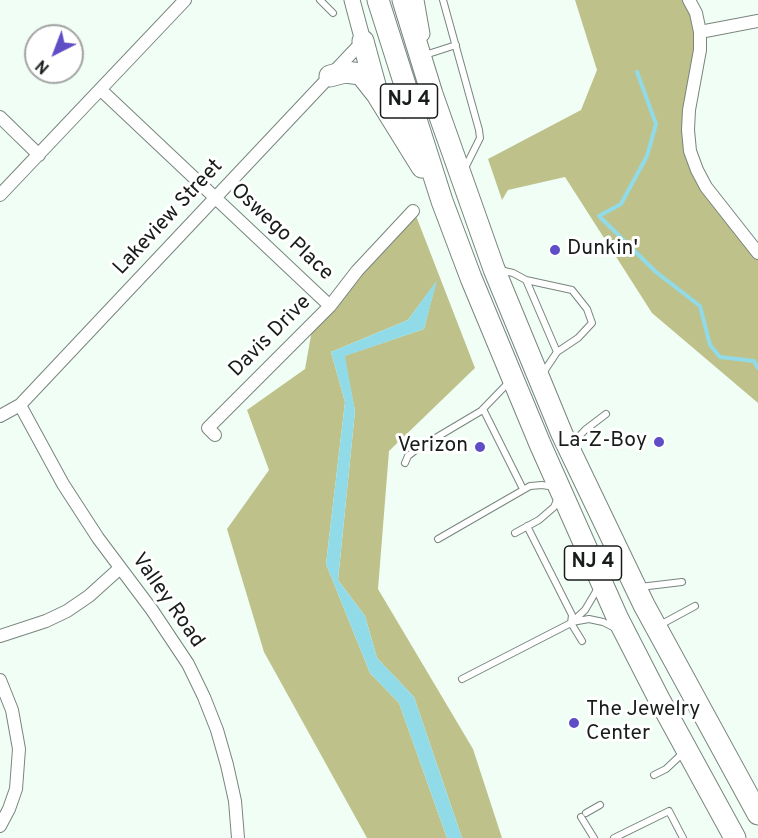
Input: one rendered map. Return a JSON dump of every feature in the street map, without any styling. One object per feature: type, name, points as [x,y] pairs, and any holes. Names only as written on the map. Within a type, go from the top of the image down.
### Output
[{"type":"highway","name":"NJ 4","points":[[378,0],[442,201],[471,278],[560,490],[625,634],[735,838]]},
{"type":"highway","name":"NJ 4","points":[[403,0],[432,94],[494,269],[569,448],[636,587],[756,806]]},
{"type":"highway","points":[[363,41],[378,96]]},
{"type":"highway","points":[[425,55],[432,94]]},
{"type":"highway","points":[[330,76],[345,72],[361,74],[378,96],[442,201]]},
{"type":"street","points":[[0,195],[185,0]]},
{"type":"street","points":[[352,0],[363,41]]},
{"type":"street","points":[[416,0],[425,55]]},
{"type":"street","points":[[690,0],[696,13],[700,32],[700,54],[689,110],[690,151],[706,187],[753,241],[758,253]]},
{"type":"street","points":[[700,32],[758,21]]},
{"type":"street","name":"Lakeview Street","points":[[0,416],[20,405],[363,41]]},
{"type":"street","name":"Oswego Place","points":[[101,90],[330,306]]},
{"type":"street","points":[[0,117],[39,155]]},
{"type":"street","name":"Davis Drive","points":[[215,435],[208,428],[330,306],[357,271],[413,211]]},
{"type":"street","name":"Valley Road","points":[[20,405],[63,484],[120,568],[173,639],[204,697],[227,765],[238,838]]},
{"type":"street","points":[[0,636],[46,621],[67,611],[89,596],[120,568]]},
{"type":"street","points":[[0,680],[12,710],[20,749],[16,789],[0,826]]},
{"type":"lane","points":[[320,0],[333,13]]},
{"type":"lane","points":[[443,0],[480,138],[461,176]]},
{"type":"lane","points":[[425,55],[456,45]]},
{"type":"lane","points":[[494,269],[513,273],[526,280],[572,290],[587,309],[592,323],[578,338],[557,352],[539,378]]},
{"type":"lane","points":[[526,280],[557,352]]},
{"type":"lane","points":[[405,463],[408,456],[417,449],[483,408],[513,378]]},
{"type":"lane","points":[[483,408],[523,489]]},
{"type":"lane","points":[[569,448],[585,430],[606,414]]},
{"type":"lane","points":[[438,539],[523,489],[542,484],[560,490],[554,507],[539,520],[515,533]]},
{"type":"lane","points":[[527,526],[572,615],[571,622],[582,641]]},
{"type":"lane","points":[[462,679],[571,622],[585,610],[601,582]]},
{"type":"lane","points":[[636,587],[681,582]]},
{"type":"lane","points":[[657,627],[694,606]]},
{"type":"lane","points":[[571,622],[589,619],[603,622],[625,634]]},
{"type":"lane","points":[[654,775],[666,769],[686,749]]},
{"type":"lane","points":[[594,838],[584,815],[600,806]]},
{"type":"lane","points":[[614,838],[669,811],[683,838]]},
{"type":"green space","points":[[575,0],[682,0],[700,32],[690,151],[706,187],[758,254],[758,403],[652,313],[565,177],[508,190],[502,200],[488,159],[581,110],[597,70]]},
{"type":"green space","points":[[413,208],[475,368],[389,451],[378,589],[473,749],[502,838],[462,838],[414,697],[377,658],[365,616],[338,580],[355,411],[344,356],[424,329],[436,282],[408,320],[331,352],[345,402],[326,564],[370,673],[399,703],[447,838],[367,838],[264,652],[227,529],[269,470],[247,410],[305,369],[315,313]]},
{"type":"water","points":[[437,280],[424,329],[345,356],[355,411],[338,580],[365,616],[377,658],[414,697],[462,838],[447,838],[399,703],[370,673],[326,564],[345,402],[331,352],[408,320]]},
{"type":"waterway","points":[[637,72],[656,124],[647,156],[621,204],[599,216],[656,272],[700,306],[710,345],[720,357],[754,361],[758,368]]},
{"type":"place","name":"Dunkin'","points":[[555,250]]},
{"type":"place","name":"La-Z-Boy","points":[[659,442]]},
{"type":"place","name":"Verizon","points":[[480,447]]},
{"type":"place","name":"The Jewelry Center","points":[[574,723]]}]
